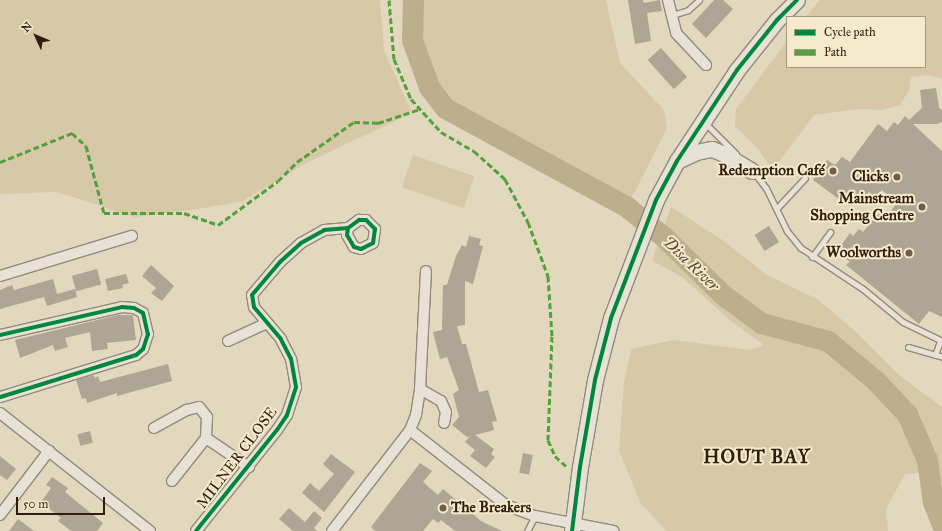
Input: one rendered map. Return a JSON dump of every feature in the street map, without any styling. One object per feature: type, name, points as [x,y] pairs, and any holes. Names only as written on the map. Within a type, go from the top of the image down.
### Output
[{"type":"street","points":[[668,0],[671,15],[679,37],[706,65]]},
{"type":"street","points":[[573,527],[580,466],[595,380],[610,318],[656,200],[677,161],[702,120],[758,43],[797,0]]},
{"type":"street","points":[[677,161],[702,150],[712,149],[722,153],[752,171]]},
{"type":"street","name":"MILNER CLOSE","points":[[196,531],[249,467],[286,415],[296,387],[291,360],[281,339],[259,315],[252,301],[256,290],[280,262],[313,235],[330,228],[348,228]]},
{"type":"street","points":[[0,276],[132,236]]},
{"type":"street","points":[[332,531],[410,430],[416,415],[420,389],[426,271]]},
{"type":"street","points":[[0,335],[122,307],[134,308],[143,313],[148,334],[143,349],[136,355],[0,397]]},
{"type":"street","points":[[228,341],[267,323]]},
{"type":"street","points":[[420,389],[440,401],[446,412],[444,423]]},
{"type":"street","points":[[154,428],[187,410],[199,408],[205,413],[208,420],[206,438],[172,481]]},
{"type":"street","points":[[0,413],[150,531]]},
{"type":"street","points":[[410,430],[497,499],[535,516],[573,527],[601,526],[614,531]]},
{"type":"street","points":[[206,438],[249,467]]},
{"type":"street","points":[[0,515],[49,451]]},
{"type":"lane","points":[[671,15],[688,10],[699,0]]},
{"type":"lane","points":[[702,120],[752,171],[777,208],[792,239],[812,257],[858,285],[903,322],[941,341],[935,355]]},
{"type":"lane","points":[[777,208],[805,178]]},
{"type":"lane","points":[[812,257],[830,232]]},
{"type":"lane","points":[[908,347],[942,357]]},
{"type":"lane","points":[[527,531],[535,516]]},
{"type":"shaded area","points":[[0,0],[380,0],[384,51],[412,113],[306,163],[243,201],[204,208],[135,217],[57,192],[0,194]]},
{"type":"shaded area","points":[[413,0],[606,0],[620,63],[664,110],[667,128],[627,207],[445,108],[429,87],[412,40]]},
{"type":"shaded area","points":[[820,0],[942,0],[942,79],[928,75],[911,77],[909,90],[900,105],[883,110],[858,109],[814,115],[773,170],[757,148],[735,126],[736,109],[786,42],[786,68],[926,68],[926,16],[806,16]]},
{"type":"shaded area","points":[[413,155],[474,176],[463,208],[402,187]]},
{"type":"shaded area","points":[[671,207],[721,239],[767,275],[817,299],[853,329],[899,375],[942,407],[942,483],[919,473],[905,474],[886,509],[888,531],[667,531],[641,504],[619,451],[624,383],[631,349],[673,340],[751,350],[764,345],[732,322],[682,277],[652,261]]},
{"type":"building","points":[[628,0],[643,0],[644,3],[660,0],[662,11],[647,13],[651,41],[635,44]]},
{"type":"building","points":[[714,0],[723,0],[733,9],[706,38],[692,24]]},
{"type":"building","points":[[661,48],[687,77],[674,89],[648,60]]},
{"type":"building","name":"Mainstream Shopping Centre","points":[[936,88],[939,108],[942,110],[942,122],[937,124],[913,124],[942,151],[942,317],[929,311],[919,324],[846,265],[850,262],[837,251],[850,233],[853,236],[859,229],[863,232],[880,212],[886,217],[897,203],[882,190],[875,198],[869,192],[859,203],[848,195],[843,202],[813,180],[827,160],[835,165],[842,157],[850,162],[878,124],[887,131],[894,122],[898,125],[905,116],[909,120],[922,108],[920,90]]},
{"type":"building","points":[[769,226],[779,242],[765,251],[755,235]]},
{"type":"building","points":[[469,236],[481,239],[479,245],[483,246],[473,284],[465,281],[465,325],[457,326],[462,344],[466,344],[479,392],[488,390],[497,421],[492,422],[494,430],[475,435],[494,449],[491,454],[495,457],[486,468],[470,456],[475,450],[465,442],[470,436],[467,437],[452,425],[459,417],[453,394],[459,390],[447,357],[440,359],[433,332],[442,330],[443,285],[447,285],[456,256],[462,245],[466,247]]},
{"type":"building","points":[[151,265],[174,286],[162,301],[151,293],[156,288],[142,276]]},
{"type":"building","points":[[97,269],[101,284],[76,291],[72,276]]},
{"type":"building","points":[[126,274],[129,283],[122,285],[123,288],[108,291],[105,279]]},
{"type":"building","points":[[53,279],[57,294],[75,289],[77,297],[47,306],[44,297],[0,309],[0,290],[12,285],[14,290]]},
{"type":"building","points":[[118,315],[133,315],[136,340],[107,343],[108,349],[92,351],[90,332],[65,338],[68,347],[55,351],[53,345],[20,358],[15,340]]},
{"type":"building","points":[[168,364],[172,381],[117,396],[117,393],[87,403],[86,398],[82,399],[76,380],[94,375],[95,378],[98,376],[100,382]]},
{"type":"building","points":[[90,431],[93,443],[80,446],[77,434]]},
{"type":"building","points":[[523,453],[533,455],[529,475],[519,473]]},
{"type":"building","points":[[331,454],[355,472],[324,512],[302,493],[310,483],[319,491],[334,474],[323,464]]},
{"type":"building","points":[[0,456],[16,469],[7,480],[0,475]]},
{"type":"building","name":"The Breakers","points":[[420,463],[432,471],[423,482],[438,495],[443,489],[481,521],[502,531],[455,531],[441,520],[438,523],[433,519],[423,531],[375,531],[371,527]]},
{"type":"building","points":[[52,477],[68,488],[65,492],[103,523],[97,531],[71,531],[58,521],[61,518],[41,502],[51,488],[46,485]]},
{"type":"building","points":[[289,508],[305,522],[314,511],[322,518],[314,528],[317,531],[293,531],[279,519]]},
{"type":"building","points":[[18,519],[34,531],[9,531]]},
{"type":"waterway","name":"Disa River","points":[[413,0],[412,40],[429,87],[445,108],[627,207],[665,238],[722,294],[761,323],[828,341],[875,380],[907,414],[927,460],[933,502],[942,524]]},
{"type":"marked path","points":[[389,0],[394,59],[411,99],[441,132],[474,151],[505,179],[528,222],[548,276],[552,336],[548,440],[555,456],[566,466]]},
{"type":"marked path","points":[[0,162],[72,133],[86,146],[104,213],[184,213],[218,225],[278,181],[297,162],[354,122],[378,123],[420,109]]},
{"type":"cycle path","points":[[572,531],[580,467],[595,380],[611,318],[656,200],[677,161],[737,70],[777,20],[797,0]]},
{"type":"cycle path","points":[[196,531],[277,430],[287,415],[296,387],[291,359],[281,339],[254,307],[252,295],[280,262],[301,243],[324,230],[348,228],[359,220],[366,220],[375,229],[373,243],[361,249],[354,247],[347,235],[348,228]]},
{"type":"cycle path","points":[[0,335],[122,307],[134,308],[143,313],[148,334],[143,349],[136,355],[0,397]]},
{"type":"place","name":"Redemption Café","points":[[833,171]]},
{"type":"place","name":"Clicks","points":[[897,177]]},
{"type":"place","name":"Mainstream Shopping Centre","points":[[922,207]]},
{"type":"place","name":"Woolworths","points":[[909,253]]},
{"type":"place","name":"The Breakers","points":[[443,508]]},
{"type":"district","name":"HOUT BAY","points":[[757,457]]}]
